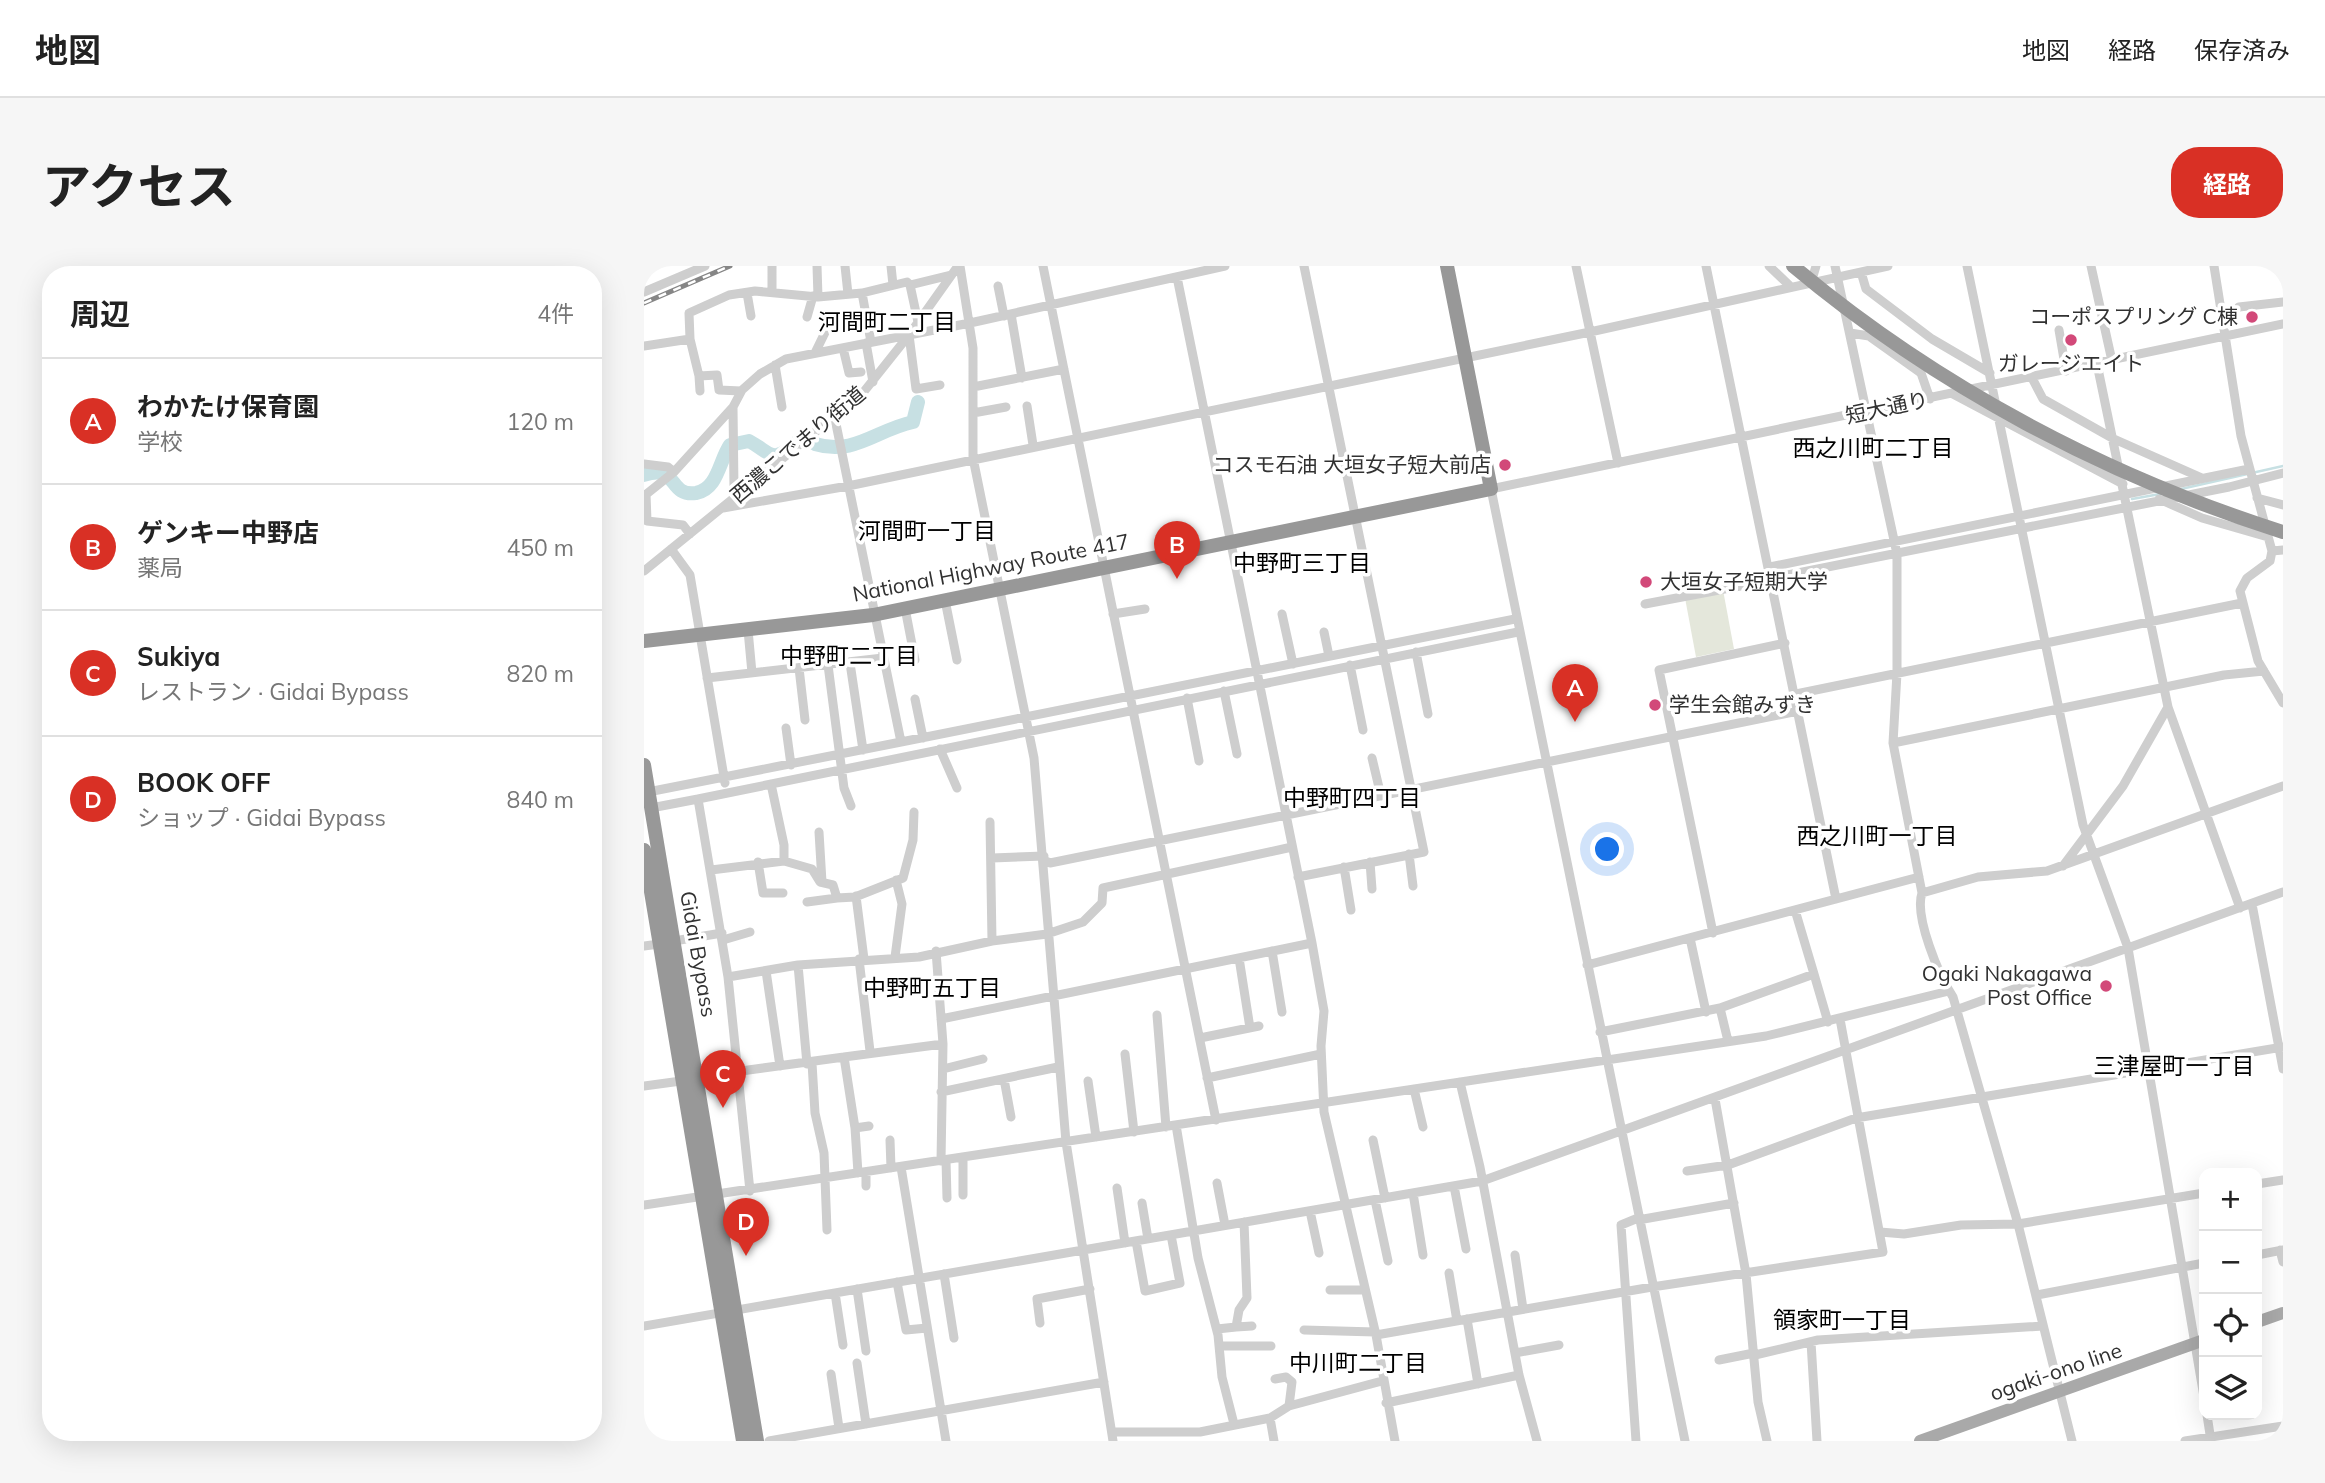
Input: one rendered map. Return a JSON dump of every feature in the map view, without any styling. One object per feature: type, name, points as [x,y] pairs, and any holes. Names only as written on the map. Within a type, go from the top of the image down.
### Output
[{"type":"highway","points":[[1447,266],[1491,489]]},
{"type":"highway","points":[[1793,266],[1891,340],[2009,414],[2146,482],[2283,532]]},
{"type":"highway","name":"National Highway Route 417","points":[[644,641],[873,615],[1491,489]]},
{"type":"highway","name":"Gidai Bypass","points":[[644,765],[697,1077],[708,1197]]},
{"type":"highway","name":"Gidai Bypass","points":[[644,850],[651,945],[708,1197],[728,1311],[757,1441]]},
{"type":"highway","name":"Gidai Bypass","points":[[728,1311],[743,1441]]},
{"type":"main road","points":[[2262,1320],[2283,1313]]},
{"type":"main road","name":"ogaki-ono line","points":[[1920,1441],[1950,1436],[2058,1391],[2199,1342]]},
{"type":"street","points":[[644,292],[694,268],[705,266]]},
{"type":"street","points":[[772,266],[772,291]]},
{"type":"street","points":[[807,317],[816,296],[817,266]]},
{"type":"street","points":[[845,266],[848,294]]},
{"type":"street","points":[[891,266],[893,285]]},
{"type":"street","points":[[959,266],[970,323],[973,458],[1028,724],[1044,858],[1047,934],[1066,1142],[1113,1436],[1201,1437],[1234,1424],[1270,1418],[1289,1406],[1382,1381]]},
{"type":"street","name":"西濃こでまり街道","points":[[645,568],[835,419],[873,382],[959,266]]},
{"type":"street","points":[[1043,266],[1216,1120]]},
{"type":"street","points":[[690,534],[683,526],[647,521],[645,495],[671,475],[733,407],[741,391],[786,359],[1051,306],[1225,266]]},
{"type":"street","points":[[1298,877],[1424,852],[1304,266]]},
{"type":"street","points":[[1576,266],[1618,463]]},
{"type":"street","points":[[1706,266],[1836,899]]},
{"type":"street","points":[[1769,266],[1791,287]]},
{"type":"street","points":[[1811,283],[1816,266]]},
{"type":"street","points":[[1835,266],[1896,547],[1898,673],[1893,743],[1922,893],[1918,905],[1956,1011],[2018,1224],[2072,1441]]},
{"type":"street","points":[[723,509],[848,486],[1888,266]]},
{"type":"street","points":[[1967,266],[2086,833],[2128,948],[2181,1266],[2199,1338]]},
{"type":"street","points":[[2091,266],[2112,361]]},
{"type":"street","points":[[2214,266],[2224,318],[2224,338],[2250,475],[2272,551],[2270,561],[2247,578],[2240,591],[2258,661],[2283,703]]},
{"type":"street","points":[[1861,272],[1866,289],[1932,339],[1990,373]]},
{"type":"street","points":[[700,391],[690,339],[689,313],[729,295],[772,291],[816,296],[862,293],[951,275]]},
{"type":"street","points":[[1177,277],[1312,943],[1324,1011],[1321,1054],[1323,1103],[1375,1334],[1395,1441]]},
{"type":"street","points":[[910,285],[918,322]]},
{"type":"street","points":[[998,286],[1022,378]]},
{"type":"street","points":[[747,293],[751,316]]},
{"type":"street","points":[[862,293],[873,382]]},
{"type":"street","points":[[2224,318],[2239,307],[2283,302]]},
{"type":"street","points":[[815,353],[833,316]]},
{"type":"street","name":"短大通り","points":[[1491,489],[2283,324]]},
{"type":"street","points":[[2059,330],[2066,371]]},
{"type":"street","points":[[1850,333],[1869,336],[1921,373],[1930,399]]},
{"type":"street","points":[[909,335],[916,388],[940,385]]},
{"type":"street","points":[[644,346],[690,339]]},
{"type":"street","points":[[843,348],[849,373],[861,372]]},
{"type":"street","points":[[2097,364],[2115,439],[2163,688],[2240,908]]},
{"type":"street","points":[[775,365],[782,407]]},
{"type":"street","points":[[973,387],[1064,369]]},
{"type":"street","points":[[699,376],[717,375],[719,390],[741,391]]},
{"type":"street","points":[[2032,378],[2043,399],[2115,439],[2203,478]]},
{"type":"street","points":[[1953,394],[2123,484]]},
{"type":"street","points":[[1027,406],[1033,445]]},
{"type":"street","points":[[733,407],[733,489],[737,497]]},
{"type":"street","points":[[973,413],[1006,407]]},
{"type":"street","points":[[835,419],[901,743]]},
{"type":"street","points":[[644,464],[668,467],[671,475]]},
{"type":"street","points":[[1644,604],[1896,547],[2126,500],[2203,478],[2283,473]]},
{"type":"street","points":[[2126,500],[2159,499],[2250,475]]},
{"type":"street","points":[[1491,489],[1544,762],[1685,1441]]},
{"type":"street","points":[[2257,498],[2283,505]]},
{"type":"street","points":[[2159,499],[2202,518],[2268,537]]},
{"type":"street","points":[[671,549],[690,575],[725,786]]},
{"type":"street","points":[[2272,551],[2283,550]]},
{"type":"street","points":[[945,600],[957,660]]},
{"type":"street","points":[[1796,694],[2242,603]]},
{"type":"street","points":[[905,608],[915,660]]},
{"type":"street","points":[[1113,614],[1145,609]]},
{"type":"street","points":[[1282,614],[1293,664]]},
{"type":"street","points":[[1132,703],[1187,698],[1224,691],[1293,664],[1329,656],[1383,651],[1517,625]]},
{"type":"street","points":[[650,801],[698,799],[725,786],[771,784],[841,762],[863,750],[923,738],[1028,724],[1257,677],[1350,665],[1383,651],[1416,652],[1517,625]]},
{"type":"street","points":[[748,630],[752,673]]},
{"type":"street","points":[[1324,632],[1329,656]]},
{"type":"street","points":[[1713,933],[1660,670],[1785,643]]},
{"type":"street","points":[[1416,652],[1428,714]]},
{"type":"street","points":[[707,678],[883,658]]},
{"type":"street","points":[[850,663],[863,750]]},
{"type":"street","points":[[828,665],[841,762],[840,786],[850,806]]},
{"type":"street","points":[[1350,665],[1363,730]]},
{"type":"street","points":[[799,668],[804,720]]},
{"type":"street","points":[[1893,743],[2224,675],[2264,671]]},
{"type":"street","points":[[1224,691],[1237,754]]},
{"type":"street","points":[[1187,698],[1199,761]]},
{"type":"street","points":[[915,699],[923,738]]},
{"type":"street","points":[[2063,866],[2123,786],[2168,707]]},
{"type":"street","points":[[992,858],[1044,858],[1050,863],[1798,711]]},
{"type":"street","points":[[650,801],[725,786],[791,765],[841,762],[940,749],[1028,724]]},
{"type":"street","points":[[786,728],[791,765]]},
{"type":"street","points":[[940,749],[957,788]]},
{"type":"street","points":[[1372,758],[1381,796]]},
{"type":"street","points":[[771,784],[785,845],[784,861]]},
{"type":"street","points":[[1922,893],[1978,877],[2035,873],[2063,866],[2092,853],[2283,786]]},
{"type":"street","points":[[698,799],[729,977],[750,1191]]},
{"type":"street","points":[[807,902],[856,897],[903,878],[913,840],[914,812]]},
{"type":"street","points":[[990,822],[992,941]]},
{"type":"street","points":[[819,832],[822,882]]},
{"type":"street","points":[[729,977],[798,965],[919,957],[936,951],[1047,934],[1083,922],[1102,904],[1103,888],[1292,848]]},
{"type":"street","points":[[1409,855],[1413,886]]},
{"type":"street","points":[[712,870],[758,862],[784,861],[790,866],[812,869],[822,882],[833,885],[837,898]]},
{"type":"street","points":[[758,862],[763,893],[783,893]]},
{"type":"street","points":[[1370,862],[1372,889]]},
{"type":"street","points":[[1344,867],[1350,910]]},
{"type":"street","points":[[1587,965],[1919,877]]},
{"type":"street","points":[[895,957],[902,904],[897,880]]},
{"type":"street","points":[[644,1326],[1482,1181],[2283,892]]},
{"type":"street","points":[[856,897],[870,1051]]},
{"type":"street","points":[[2252,904],[2283,1069]]},
{"type":"street","points":[[1795,910],[1828,1022]]},
{"type":"street","points":[[674,941],[750,932]]},
{"type":"street","points":[[1690,938],[1706,1012]]},
{"type":"street","points":[[941,1019],[1312,943]]},
{"type":"street","points":[[936,951],[943,1044],[941,1092],[947,1198]]},
{"type":"street","points":[[1272,951],[1282,1012]]},
{"type":"street","points":[[1200,1038],[1255,1027],[1239,958]]},
{"type":"street","points":[[798,965],[815,1113],[824,1153],[827,1230]]},
{"type":"street","points":[[766,971],[780,1066]]},
{"type":"street","points":[[1600,1032],[1673,1015],[1706,1012],[1814,974]]},
{"type":"street","points":[[644,1205],[1728,1041],[1828,1022],[1949,991]]},
{"type":"street","points":[[1720,1008],[1728,1041]]},
{"type":"street","points":[[1157,1015],[1171,1126],[1217,1329],[1222,1377],[1234,1424]]},
{"type":"street","points":[[1304,1331],[1375,1334],[1883,1252],[1840,1019]]},
{"type":"street","points":[[697,1077],[739,1069],[810,1063],[870,1051],[943,1044]]},
{"type":"street","points":[[1687,1171],[1728,1165],[1859,1118],[2281,1047]]},
{"type":"street","points":[[1125,1054],[1134,1132]]},
{"type":"street","points":[[1207,1078],[1321,1054]]},
{"type":"street","points":[[844,1057],[866,1186]]},
{"type":"street","points":[[943,1069],[983,1059]]},
{"type":"street","points":[[941,1092],[1058,1068]]},
{"type":"street","points":[[1004,1079],[1011,1117]]},
{"type":"street","points":[[644,1086],[681,1081]]},
{"type":"street","points":[[1087,1081],[1096,1137]]},
{"type":"street","points":[[1460,1082],[1519,1375],[1538,1441]]},
{"type":"street","points":[[1414,1089],[1423,1128]]},
{"type":"street","points":[[1715,1099],[1746,1274],[1758,1402],[1767,1441]]},
{"type":"street","points":[[855,1128],[869,1126]]},
{"type":"street","points":[[890,1140],[919,1279],[946,1441]]},
{"type":"street","points":[[1374,1140],[1388,1261]]},
{"type":"street","points":[[963,1157],[963,1195]]},
{"type":"street","points":[[2262,1183],[2283,1180]]},
{"type":"street","points":[[1217,1183],[1225,1226]]},
{"type":"street","points":[[1454,1186],[1466,1249]]},
{"type":"street","points":[[1117,1188],[1125,1243]]},
{"type":"street","points":[[1413,1193],[1423,1255]]},
{"type":"street","points":[[1880,1232],[1904,1234],[1961,1225],[2018,1224],[2199,1194]]},
{"type":"street","points":[[1142,1203],[1148,1239]]},
{"type":"street","points":[[1636,1441],[1620,1225],[1638,1219],[1734,1203]]},
{"type":"street","points":[[1310,1211],[1319,1253]]},
{"type":"street","points":[[1236,1327],[1239,1310],[1247,1298],[1244,1222]]},
{"type":"street","points":[[1136,1241],[1145,1291],[1180,1283],[1171,1235]]},
{"type":"street","points":[[2262,1254],[2281,1250],[2283,1262]]},
{"type":"street","points":[[1515,1255],[1523,1309]]},
{"type":"street","points":[[2036,1296],[2199,1264]]},
{"type":"street","points":[[1449,1273],[1478,1384]]},
{"type":"street","points":[[944,1274],[954,1338]]},
{"type":"street","points":[[897,1282],[906,1330],[927,1328]]},
{"type":"street","points":[[857,1289],[866,1351]]},
{"type":"street","points":[[1040,1323],[1037,1299],[1090,1289]]},
{"type":"street","points":[[1330,1290],[1365,1290]]},
{"type":"street","points":[[835,1293],[843,1345]]},
{"type":"street","points":[[1217,1329],[1252,1326]]},
{"type":"street","points":[[1719,1360],[1811,1342],[2043,1326]]},
{"type":"street","points":[[1811,1342],[1817,1441]]},
{"type":"street","points":[[1515,1353],[1559,1345]]},
{"type":"street","points":[[1219,1346],[1271,1346]]},
{"type":"street","points":[[857,1363],[866,1424]]},
{"type":"street","points":[[831,1374],[839,1428]]},
{"type":"street","points":[[1386,1403],[1519,1375]]},
{"type":"street","points":[[1275,1379],[1286,1377],[1292,1382],[1289,1406]]},
{"type":"street","points":[[769,1441],[1104,1382]]},
{"type":"street","points":[[1270,1418],[1275,1441]]},
{"type":"street","points":[[2208,1420],[2210,1438]]},
{"type":"street","points":[[2185,1441],[2283,1426]]},
{"type":"shaded area","points":[[1723,590],[1734,649],[1696,657],[1685,598]]},
{"type":"waterway","points":[[815,444],[842,447],[913,422],[918,402]]},
{"type":"waterway","points":[[644,475],[663,473],[681,490],[696,493],[714,480],[730,445],[749,441],[768,453],[777,455],[797,442]]},
{"type":"waterway","points":[[2181,489],[2283,466]]},
{"type":"waterway","points":[[644,470],[652,472]]},
{"type":"waterway","points":[[2132,499],[2160,494]]},
{"type":"railway","points":[[644,303],[730,266]]},
{"type":"place","name":"コーポスプリング C棟","points":[[2252,317]]},
{"type":"place","name":"ガレージエイト","points":[[2071,340]]},
{"type":"place","name":"コスモ石油 大垣女子短大前店","points":[[1505,465]]},
{"type":"place","name":"ゲンキー中野店","points":[[1177,579]]},
{"type":"place","name":"大垣女子短期大学","points":[[1646,582]]},
{"type":"place","name":"学生会館みずき","points":[[1655,705]]},
{"type":"place","name":"わかたけ保育園","points":[[1575,722]]},
{"type":"place","name":"Ogaki Nakagawa Post Office","points":[[2106,986]]},
{"type":"place","name":"Sukiya","points":[[723,1108]]},
{"type":"place","name":"BOOK OFF","points":[[746,1256]]},
{"type":"district","name":"河間町二丁目","points":[[887,322]]},
{"type":"district","name":"西之川町二丁目","points":[[1873,448]]},
{"type":"district","name":"河間町一丁目","points":[[927,531]]},
{"type":"district","name":"中野町三丁目","points":[[1302,563]]},
{"type":"district","name":"中野町二丁目","points":[[849,656]]},
{"type":"district","name":"中野町四丁目","points":[[1352,798]]},
{"type":"district","name":"西之川町一丁目","points":[[1877,836]]},
{"type":"district","name":"中野町五丁目","points":[[932,988]]},
{"type":"district","name":"三津屋町一丁目","points":[[2174,1066]]},
{"type":"district","name":"領家町一丁目","points":[[1842,1320]]},
{"type":"district","name":"中川町二丁目","points":[[1358,1363]]}]
